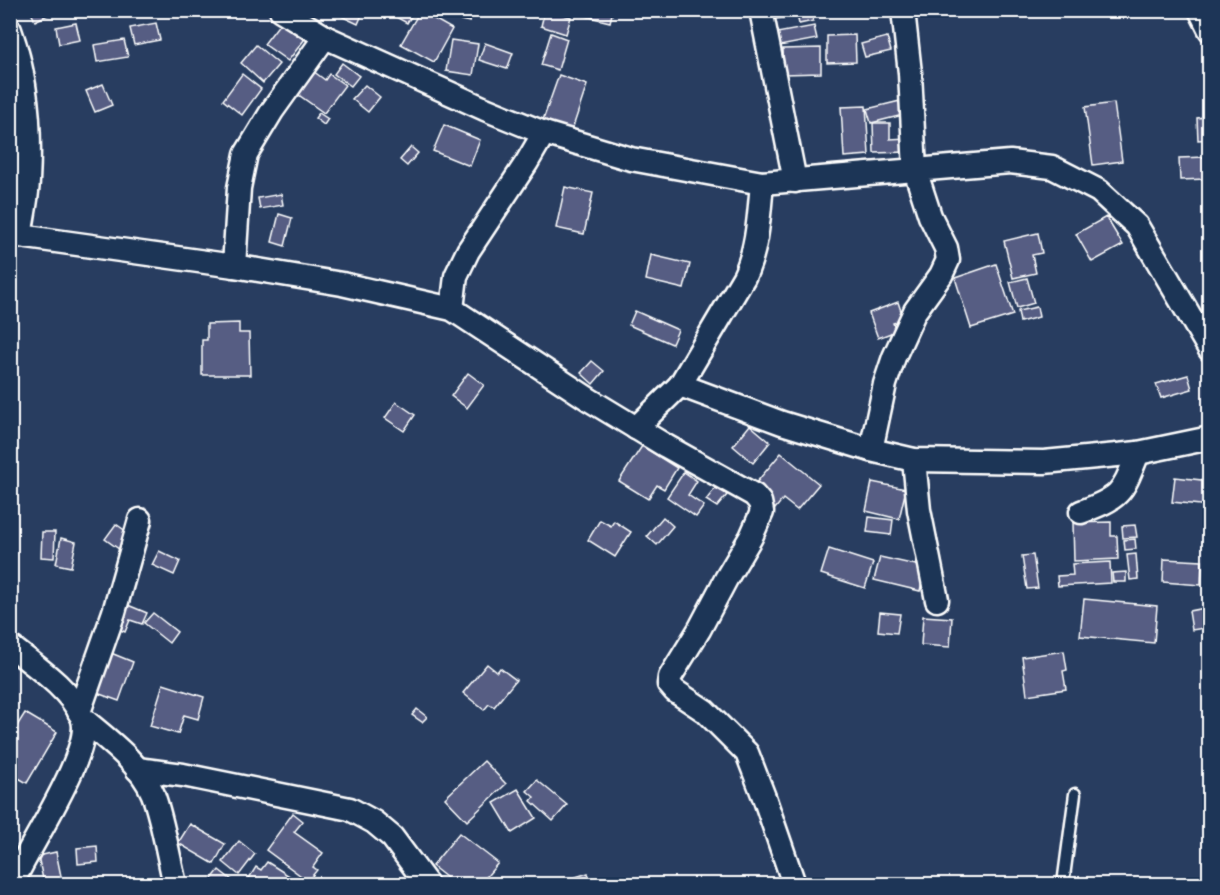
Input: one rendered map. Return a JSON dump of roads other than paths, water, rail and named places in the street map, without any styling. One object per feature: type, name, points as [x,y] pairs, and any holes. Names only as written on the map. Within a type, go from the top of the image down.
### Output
[{"type":"street","points":[[281,10],[325,37],[485,109],[544,133],[631,159],[762,183],[1010,162],[1052,168],[1099,191],[1137,226],[1209,350]]},
{"type":"street","points":[[761,10],[795,181]]},
{"type":"street","points":[[871,450],[885,384],[894,357],[915,311],[944,271],[948,260],[946,248],[930,216],[915,170],[910,73],[903,10]]},
{"type":"street","points":[[1200,10],[1209,30]]},
{"type":"street","points":[[10,30],[18,52],[27,106],[28,180],[15,236],[234,266],[342,284],[452,309],[590,400],[714,474],[754,495],[760,502],[762,512],[751,537],[699,630],[679,660],[669,684],[675,691],[705,711],[747,753],[794,885]]},
{"type":"street","points":[[234,266],[239,188],[246,154],[272,111],[325,37]]},
{"type":"street","points":[[452,309],[456,276],[468,251],[522,171],[544,133]]},
{"type":"street","points":[[636,428],[680,385],[750,266],[758,225],[762,183]]},
{"type":"street","points":[[680,385],[782,423],[871,450],[914,460],[1044,462],[1138,453],[1209,438]]},
{"type":"street","points":[[1081,512],[1118,495],[1126,484],[1138,453]]},
{"type":"street","points":[[914,460],[919,510],[937,600]]},
{"type":"street","points":[[12,885],[73,770],[83,741],[81,716],[140,520]]},
{"type":"street","points":[[10,646],[60,687],[81,716],[117,747],[153,792],[175,885]]},
{"type":"street","points":[[137,770],[183,775],[350,809],[374,822],[392,837],[427,885]]},
{"type":"lane","points":[[1063,885],[1075,794]]}]
